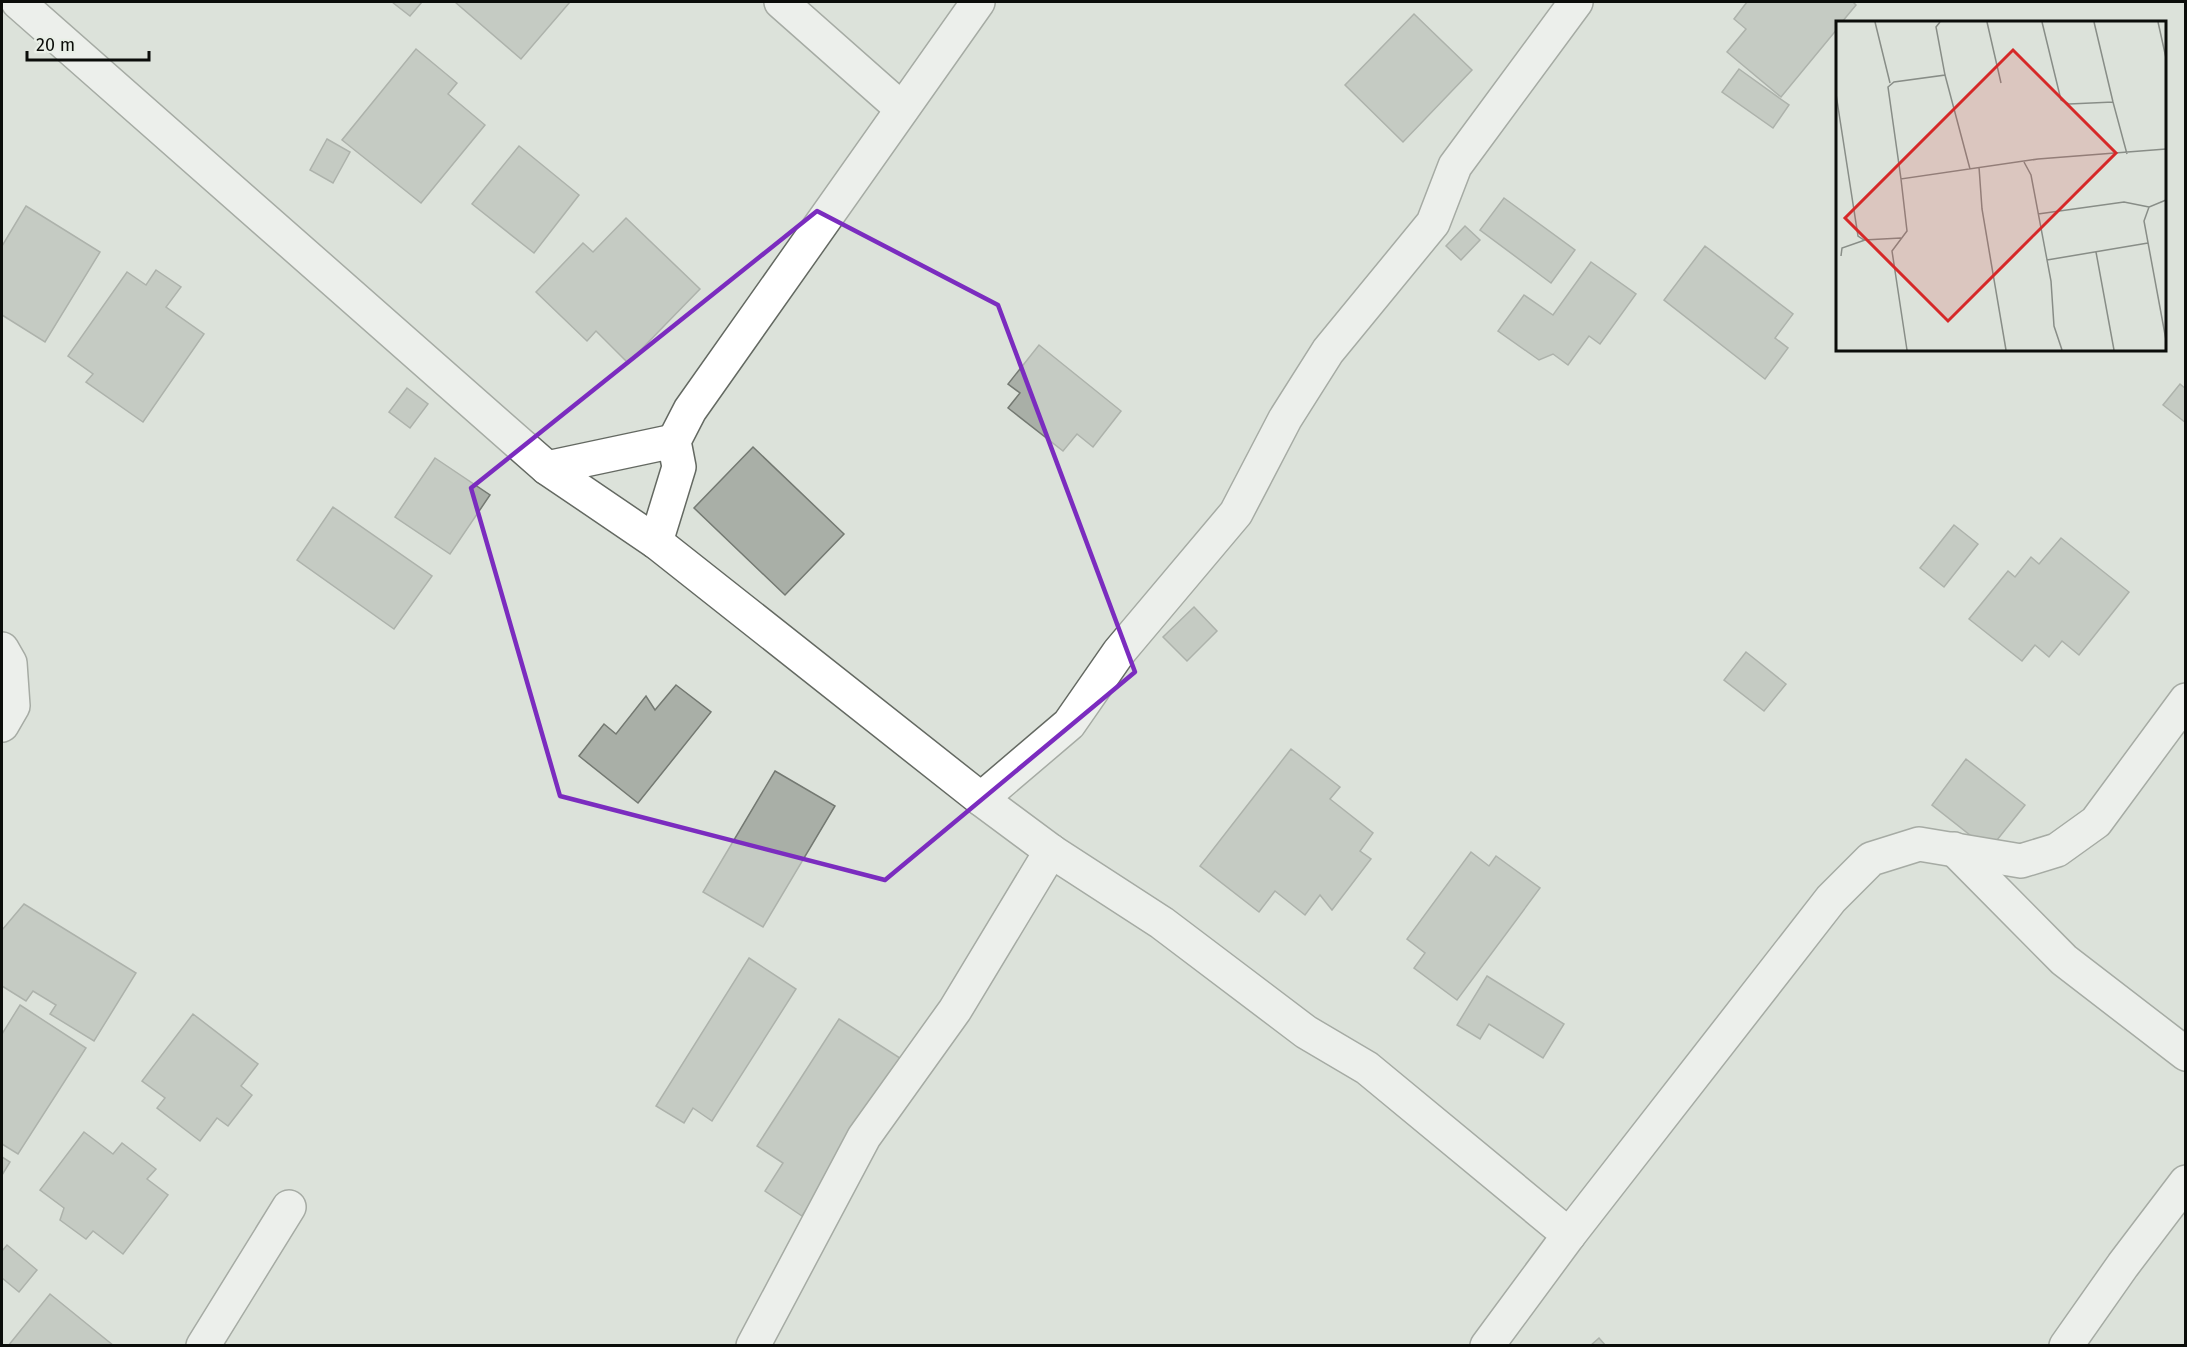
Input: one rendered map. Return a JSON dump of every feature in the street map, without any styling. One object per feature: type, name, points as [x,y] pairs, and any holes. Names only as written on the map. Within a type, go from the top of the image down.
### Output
[{"type":"street","points":[[18,2],[547,468],[656,542],[981,799],[1051,851],[1162,923],[1306,1032],[1367,1068],[1569,1235]]},
{"type":"street","points":[[781,2],[902,109]]},
{"type":"street","points":[[656,542],[679,467],[674,441],[690,410],[978,2]]},
{"type":"street","points":[[981,799],[1069,724],[1119,652],[1236,513],[1285,419],[1328,351],[1434,222],[1455,165],[1576,2]]},
{"type":"street","points":[[547,468],[674,441]]},
{"type":"street","points":[[2,649],[10,663],[13,706],[2,725]]},
{"type":"street","points":[[1487,1346],[1569,1235],[1831,899],[1871,859],[1919,844],[2021,861],[2057,850],[2096,822],[2186,700]]},
{"type":"street","points":[[1954,849],[2064,960],[2186,1054]]},
{"type":"street","points":[[753,1346],[864,1137],[955,1010],[1051,851]]},
{"type":"street","points":[[2066,1346],[2186,1182]]},
{"type":"street","points":[[203,1346],[289,1207]]},
{"type":"highlighted area","points":[[817,211],[998,305],[1135,672],[885,880],[560,796],[471,488]]},
{"type":"building","points":[[392,2],[422,2],[410,16]]},
{"type":"building","points":[[455,2],[570,2],[521,59]]},
{"type":"building","points":[[1747,2],[1853,2],[1856,5],[1843,21],[1836,21],[1836,30],[1781,97],[1727,52],[1746,29],[1734,19]]},
{"type":"building","points":[[1414,14],[1472,70],[1403,142],[1345,85]]},
{"type":"building","points":[[416,49],[457,83],[448,94],[485,125],[421,203],[342,140]]},
{"type":"building","points":[[1739,69],[1789,105],[1773,128],[1722,92]]},
{"type":"building","points":[[327,139],[350,152],[333,183],[310,170]]},
{"type":"building","points":[[519,146],[579,195],[534,253],[472,204]]},
{"type":"building","points":[[1504,198],[1575,250],[1551,283],[1480,230]]},
{"type":"building","points":[[26,206],[100,252],[45,342],[2,315],[2,246]]},
{"type":"building","points":[[626,218],[700,289],[628,363],[596,331],[587,341],[536,292],[583,243],[593,252]]},
{"type":"building","points":[[1465,226],[1480,240],[1461,260],[1446,246]]},
{"type":"building","points":[[1705,246],[1793,314],[1775,338],[1788,348],[1765,379],[1664,300]]},
{"type":"building","points":[[1591,262],[1636,294],[1600,344],[1589,336],[1568,365],[1553,354],[1539,360],[1498,331],[1524,295],[1553,315]]},
{"type":"building","points":[[156,270],[181,287],[166,307],[204,334],[143,422],[86,382],[93,374],[68,356],[127,272],[146,285]]},
{"type":"building","points":[[1039,345],[1121,411],[1093,447],[1077,434],[1063,451],[1008,408],[1020,393],[1008,384]]},
{"type":"building","points":[[2180,384],[2186,389],[2186,423],[2163,405]]},
{"type":"building","points":[[407,388],[428,404],[410,428],[389,412]]},
{"type":"building","points":[[753,447],[844,534],[785,595],[694,508]]},
{"type":"building","points":[[435,458],[490,495],[450,554],[395,517]]},
{"type":"building","points":[[333,507],[432,576],[394,629],[297,560]]},
{"type":"building","points":[[1954,525],[1978,544],[1944,587],[1920,568]]},
{"type":"building","points":[[2061,538],[2129,592],[2079,655],[2062,641],[2049,657],[2035,645],[2022,661],[1969,619],[2008,571],[2015,577],[2031,557],[2039,564]]},
{"type":"building","points":[[1194,607],[1217,631],[1187,661],[1163,637]]},
{"type":"building","points":[[1746,652],[1786,684],[1764,711],[1724,680]]},
{"type":"building","points":[[676,685],[711,712],[638,803],[579,756],[604,724],[616,734],[646,696],[655,710]]},
{"type":"building","points":[[1291,749],[1340,787],[1330,799],[1373,833],[1360,851],[1371,859],[1332,910],[1320,895],[1305,915],[1275,891],[1259,912],[1200,866]]},
{"type":"building","points":[[1966,759],[2025,805],[1989,850],[1932,805]]},
{"type":"building","points":[[775,771],[835,806],[763,927],[703,892]]},
{"type":"building","points":[[1471,852],[1489,866],[1496,856],[1540,888],[1457,1000],[1414,968],[1425,953],[1407,939]]},
{"type":"building","points":[[24,904],[136,973],[94,1041],[50,1014],[56,1005],[33,991],[26,1001],[2,986],[2,930]]},
{"type":"building","points":[[749,958],[796,989],[712,1121],[693,1108],[684,1123],[656,1106]]},
{"type":"building","points":[[1487,976],[1564,1024],[1543,1058],[1489,1024],[1480,1039],[1457,1025]]},
{"type":"building","points":[[20,1005],[86,1048],[18,1154],[2,1144],[2,1034]]},
{"type":"building","points":[[193,1014],[258,1064],[241,1086],[252,1095],[228,1126],[217,1118],[200,1141],[157,1108],[165,1098],[142,1081]]},
{"type":"building","points":[[839,1019],[903,1060],[802,1216],[765,1191],[783,1163],[757,1146]]},
{"type":"building","points":[[84,1132],[113,1154],[122,1143],[156,1169],[147,1179],[168,1195],[123,1254],[93,1231],[86,1239],[60,1220],[64,1208],[40,1190]]},
{"type":"building","points":[[2,1157],[10,1162],[2,1175]]},
{"type":"building","points":[[7,1245],[37,1270],[19,1292],[2,1278],[2,1251]]},
{"type":"building","points":[[50,1294],[114,1346],[8,1346]]},
{"type":"building","points":[[1599,1338],[1606,1346],[1590,1346]]}]
